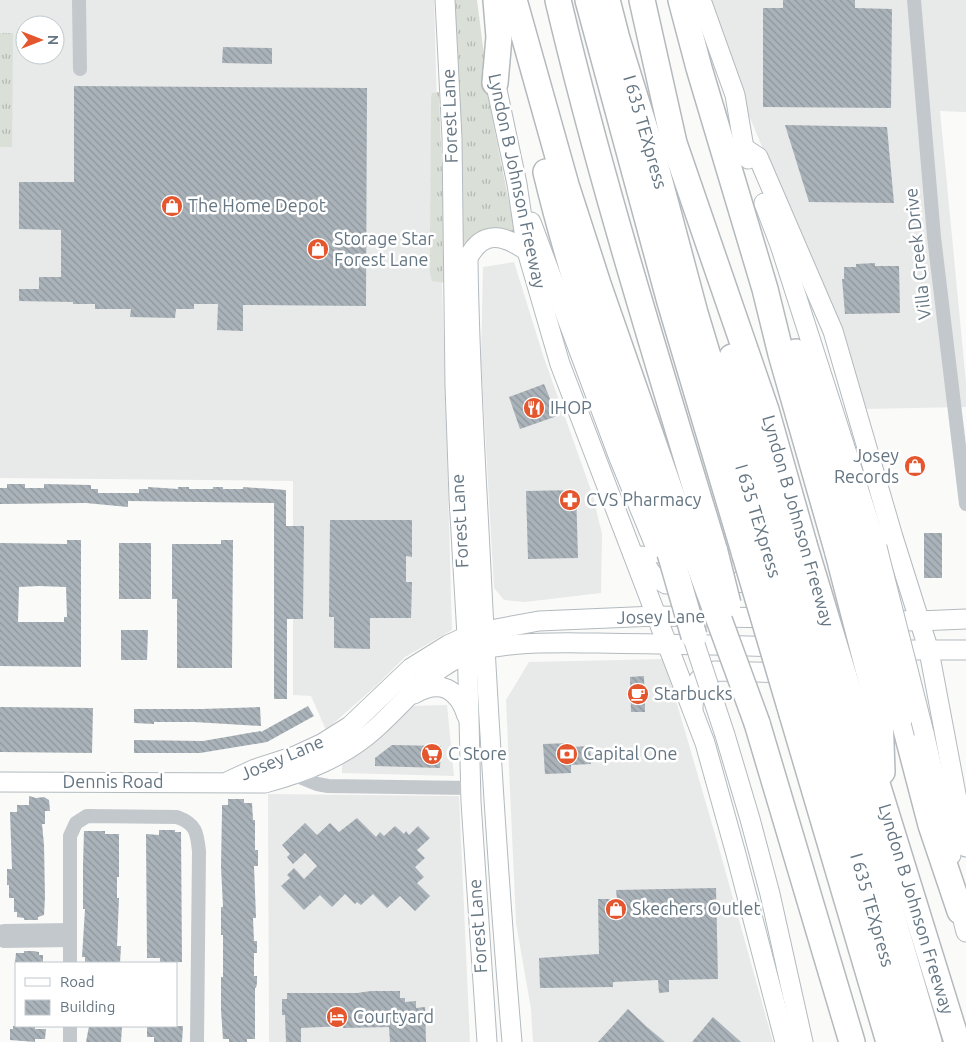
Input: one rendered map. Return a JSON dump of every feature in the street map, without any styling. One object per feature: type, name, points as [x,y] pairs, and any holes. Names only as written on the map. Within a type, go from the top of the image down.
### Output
[{"type":"highway","points":[[495,83],[499,38],[496,0]]},
{"type":"highway","points":[[559,0],[580,47],[670,302]]},
{"type":"highway","points":[[559,0],[577,77],[635,287],[684,552],[694,636]]},
{"type":"highway","name":"I 635 TEXpress","points":[[588,0],[670,302],[824,715],[889,1042]]},
{"type":"highway","name":"I 635 TEXpress","points":[[607,0],[652,152],[695,313],[824,715],[910,1042]]},
{"type":"highway","points":[[633,0],[652,152]]},
{"type":"highway","points":[[642,0],[674,143],[743,401],[794,543],[824,715],[929,1042]]},
{"type":"highway","points":[[681,0],[765,289],[796,352],[867,547],[891,714],[963,922]]},
{"type":"highway","points":[[516,8],[566,185],[598,284],[674,502],[684,552],[757,723],[852,1042]]},
{"type":"highway","points":[[884,804],[891,714]]},
{"type":"highway","name":"Lyndon B Johnson Freeway","points":[[824,715],[884,804],[958,1042]]},
{"type":"main road","name":"Forest Lane","points":[[445,0],[461,288],[482,589],[468,721],[473,843],[487,1042]]},
{"type":"main road","name":"Lyndon B Johnson Freeway","points":[[484,0],[495,83],[517,184],[527,251],[560,364],[705,743],[785,1042]]},
{"type":"main road","points":[[701,0],[735,95],[744,148],[780,245],[867,547],[924,733],[945,824],[963,922]]},
{"type":"main road","points":[[517,184],[619,458],[684,552]]},
{"type":"main road","points":[[461,288],[468,258],[473,248],[480,242],[497,237],[506,238],[527,251]]},
{"type":"main road","name":"Forest Lane","points":[[461,288],[457,461],[476,642],[489,712],[512,1042]]},
{"type":"main road","points":[[622,527],[636,542],[648,569],[655,578],[666,584],[880,580],[892,575],[896,569],[897,561],[867,547]]},
{"type":"main road","points":[[867,547],[919,621],[929,651],[966,847]]},
{"type":"main road","points":[[482,589],[490,608],[511,620],[524,623]]},
{"type":"main road","name":"Josey Lane","points":[[226,783],[265,784],[295,775],[329,760],[358,719],[411,668],[439,649],[476,642],[524,623],[656,616],[919,621],[966,619]]},
{"type":"main road","points":[[694,636],[750,819],[804,1042]]},
{"type":"main road","name":"Josey Lane","points":[[226,783],[254,769],[295,756],[323,743],[344,740],[376,729],[418,686],[476,642],[523,645],[538,643],[667,644],[929,651],[966,650]]},
{"type":"main road","points":[[489,712],[499,663],[523,645]]},
{"type":"main road","points":[[693,709],[693,695],[696,684],[705,673],[715,671],[905,676],[919,684],[927,698],[936,733],[949,754]]},
{"type":"main road","points":[[402,701],[424,689],[435,686],[446,688],[457,696],[464,707],[468,721]]},
{"type":"main road","name":"Dennis Road","points":[[0,782],[226,783]]},
{"type":"main road","points":[[473,843],[497,842]]},
{"type":"main road","points":[[792,988],[811,1042]]},
{"type":"main road","points":[[484,1006],[509,1005]]},
{"type":"street","points":[[79,0],[80,68]]},
{"type":"street","name":"Villa Creek Drive","points":[[914,0],[934,237],[966,504]]},
{"type":"street","points":[[295,775],[317,784],[328,786],[470,788]]},
{"type":"street","points":[[70,962],[70,836],[72,828],[79,820],[87,816],[177,817],[187,820],[194,826],[198,836],[197,1042]]},
{"type":"street","points":[[0,932],[4,930],[70,935]]},
{"type":"street","points":[[0,939],[4,941],[70,935]]},
{"type":"street","points":[[70,1027],[70,1042]]},
{"type":"shaded area","points":[[0,0],[434,0],[452,630],[405,657],[377,685],[326,730],[311,696],[293,695],[293,481],[0,478]]},
{"type":"shaded area","points":[[711,0],[966,0],[966,112],[940,111],[966,383],[966,407],[863,409],[833,318],[748,113]]},
{"type":"shaded area","points":[[514,262],[544,358],[593,496],[602,534],[601,593],[525,602],[504,600],[494,588],[481,360],[483,267]]},
{"type":"shaded area","points":[[664,659],[773,1042],[533,1042],[531,1009],[516,923],[506,700],[529,662]]},
{"type":"shaded area","points":[[447,705],[454,776],[342,773],[342,763],[410,706]]},
{"type":"shaded area","points":[[268,794],[459,796],[470,1042],[269,1042]]},
{"type":"green space","points":[[450,0],[477,0],[492,117],[515,232],[464,249],[462,247]]},
{"type":"green space","points":[[0,33],[13,33],[12,147],[0,147]]},
{"type":"green space","points":[[439,92],[446,283],[432,281],[430,274],[431,98],[432,93]]},
{"type":"building","points":[[783,0],[855,0],[855,8],[892,9],[891,108],[763,107],[763,8],[783,8]]},
{"type":"building","points":[[223,47],[272,48],[272,64],[222,63]]},
{"type":"building","name":"The Home Depot","points":[[74,86],[367,88],[366,306],[243,305],[243,331],[217,330],[218,304],[194,304],[194,309],[176,309],[175,318],[130,317],[131,309],[95,309],[95,304],[19,301],[19,289],[39,289],[39,277],[61,277],[61,230],[19,229],[19,182],[74,182]]},
{"type":"building","points":[[785,125],[887,127],[894,203],[809,202]]},
{"type":"building","points":[[875,263],[875,266],[899,266],[900,313],[845,314],[842,279],[844,279],[844,267],[856,267],[856,264]]},
{"type":"building","name":"IHOP","points":[[544,384],[557,416],[520,429],[509,397]]},
{"type":"building","points":[[7,484],[25,484],[25,488],[44,488],[44,484],[91,485],[91,489],[98,489],[98,493],[139,493],[139,489],[148,489],[148,487],[213,489],[213,487],[223,487],[223,489],[243,489],[243,487],[286,490],[286,526],[304,526],[303,619],[287,619],[287,699],[274,699],[274,503],[128,501],[128,507],[86,503],[0,504],[0,488],[7,488]]},
{"type":"building","name":"CVS Pharmacy","points":[[576,490],[578,558],[528,559],[526,491]]},
{"type":"building","points":[[330,520],[412,520],[412,557],[406,556],[406,582],[412,582],[411,618],[370,618],[370,649],[334,648],[334,617],[329,617]]},
{"type":"building","points":[[924,533],[942,533],[942,578],[924,578]]},
{"type":"building","points":[[67,540],[81,540],[81,667],[0,666],[0,543],[67,544]],"holes":[[[19,587],[66,587],[67,617],[64,617],[64,622],[18,622]]]},
{"type":"building","points":[[221,540],[233,540],[232,668],[177,668],[177,599],[172,599],[172,544],[221,544]]},
{"type":"building","points":[[119,543],[151,543],[151,599],[119,599]]},
{"type":"building","points":[[121,630],[148,630],[147,660],[121,660]]},
{"type":"building","name":"Starbucks","points":[[644,676],[645,712],[631,712],[630,677]]},
{"type":"building","points":[[308,706],[314,716],[267,742],[200,753],[134,753],[134,740],[203,741],[261,732]]},
{"type":"building","points":[[0,707],[93,708],[92,753],[0,752]]},
{"type":"building","points":[[260,707],[261,726],[194,722],[134,723],[134,709]]},
{"type":"building","name":"Capital One","points":[[570,743],[570,747],[590,746],[591,764],[571,765],[571,773],[545,774],[543,744]]},
{"type":"building","points":[[392,745],[441,746],[440,768],[375,766],[375,758]]},
{"type":"building","points":[[29,796],[36,798],[44,797],[49,800],[50,811],[45,811],[45,824],[42,824],[45,897],[44,915],[38,917],[38,920],[24,920],[24,918],[17,917],[17,912],[14,912],[14,898],[9,898],[9,885],[7,885],[7,869],[12,869],[10,812],[17,812],[17,805],[29,805]]},
{"type":"building","points":[[228,799],[244,799],[244,803],[252,803],[253,820],[255,820],[255,850],[258,850],[258,866],[254,866],[256,918],[253,918],[254,941],[257,941],[257,953],[254,953],[254,976],[257,976],[255,988],[255,1039],[247,1039],[247,1042],[229,1042],[229,1039],[223,1039],[221,1010],[221,977],[223,977],[223,935],[221,935],[221,907],[223,907],[221,867],[222,805],[228,805]]},
{"type":"building","points":[[357,818],[376,837],[380,832],[384,836],[395,826],[404,834],[406,831],[409,835],[418,826],[430,838],[417,850],[425,858],[415,867],[424,877],[417,883],[430,896],[415,911],[400,896],[387,908],[373,894],[361,905],[357,902],[355,904],[345,894],[332,907],[320,895],[304,910],[281,886],[290,878],[287,875],[294,868],[304,879],[317,866],[305,853],[293,864],[287,857],[290,854],[282,845],[305,823],[317,835],[330,823],[339,832]]},
{"type":"building","points":[[159,830],[181,832],[182,962],[160,962],[160,958],[147,958],[146,834],[159,835]]},
{"type":"building","points":[[84,831],[105,831],[105,834],[119,834],[117,946],[121,946],[120,962],[85,962],[85,957],[82,957],[85,909],[83,909]]},
{"type":"building","points":[[716,888],[718,979],[669,980],[669,992],[659,993],[658,980],[613,982],[613,987],[540,988],[539,958],[599,954],[598,899],[617,899],[616,890]]},
{"type":"building","points":[[24,951],[39,952],[39,955],[43,955],[43,962],[15,962],[16,953],[24,953]]},
{"type":"building","name":"Courtyard","points":[[400,991],[400,998],[405,998],[405,1002],[416,1001],[416,1008],[425,1007],[426,1042],[390,1042],[389,1027],[343,1028],[343,1026],[301,1028],[301,1042],[286,1042],[285,1015],[282,1015],[282,999],[287,999],[287,993],[357,993]]},
{"type":"building","points":[[628,1009],[647,1027],[665,1042],[598,1042]]},
{"type":"building","points":[[713,1017],[741,1042],[692,1042]]},
{"type":"building","points":[[13,1026],[15,1026],[46,1029],[45,1039],[35,1039],[35,1042],[10,1040],[10,1029],[13,1029]]},
{"type":"building","points":[[183,1026],[182,1042],[154,1042],[154,1037],[147,1037],[147,1027]]},
{"type":"building","points":[[89,1027],[122,1027],[121,1042],[86,1042]]},
{"type":"place","name":"The Home Depot","points":[[172,206]]},
{"type":"place","name":"Storage Star Forest Lane","points":[[318,249]]},
{"type":"place","name":"IHOP","points":[[534,408]]},
{"type":"place","name":"Josey Records","points":[[915,466]]},
{"type":"place","name":"CVS Pharmacy","points":[[570,500]]},
{"type":"place","name":"Starbucks","points":[[638,694]]},
{"type":"place","name":"C Store","points":[[432,754]]},
{"type":"place","name":"Capital One","points":[[567,754]]},
{"type":"place","name":"Skechers Outlet","points":[[616,909]]},
{"type":"place","name":"Courtyard","points":[[337,1017]]}]
